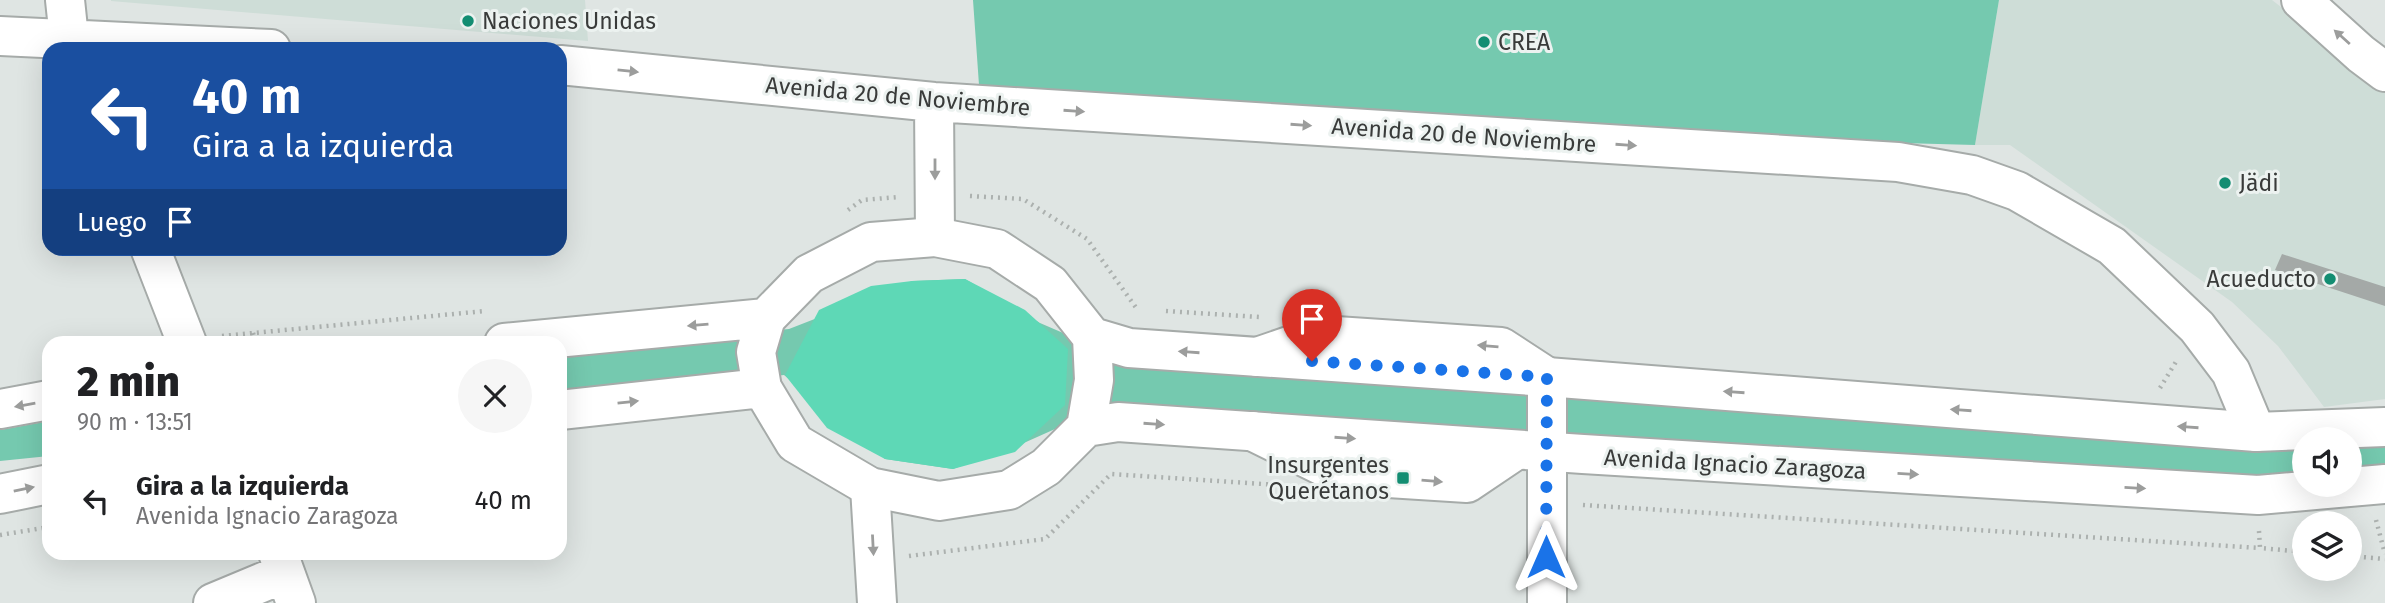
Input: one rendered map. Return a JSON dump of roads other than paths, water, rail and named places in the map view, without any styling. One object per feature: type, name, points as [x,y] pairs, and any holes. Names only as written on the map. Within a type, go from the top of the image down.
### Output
[{"type":"main road","points":[[65,0],[71,42]]},
{"type":"main road","points":[[2301,0],[2385,72]]},
{"type":"main road","points":[[0,36],[61,42]]},
{"type":"main road","name":"Avenida 20 de Noviembre","points":[[567,66],[934,102],[1898,162],[1972,175],[2017,191],[2112,246],[2197,327],[2231,372],[2256,432]]},
{"type":"main road","points":[[934,102],[935,237]]},
{"type":"main road","points":[[1092,337],[1094,380],[1086,427],[1045,467],[1009,490],[939,501],[870,487],[795,443],[762,388],[757,352],[766,318],[809,274],[871,242],[935,237],[997,249],[1050,284],[1092,337],[1129,348],[1547,377],[2256,432],[2385,427]]},
{"type":"main road","points":[[153,256],[184,336]]},
{"type":"main road","points":[[496,327],[766,318]]},
{"type":"main road","points":[[1547,377],[1531,451],[1546,502],[1547,603]]},
{"type":"main road","points":[[567,409],[762,388]]},
{"type":"main road","points":[[0,409],[42,401]]},
{"type":"main road","name":"Avenida Ignacio Zaragoza","points":[[1086,427],[1118,422],[1531,451],[2258,495],[2379,491]]},
{"type":"main road","points":[[0,494],[42,485]]},
{"type":"main road","points":[[870,487],[877,603]]},
{"type":"main road","points":[[213,603],[286,576]]},
{"type":"place","name":"Naciones Unidas","points":[[468,21]]},
{"type":"place","name":"CREA","points":[[1484,42]]},
{"type":"place","name":"Jädi","points":[[2225,183]]},
{"type":"place","name":"Acueducto","points":[[2330,279]]},
{"type":"place","name":"Insurgentes Querétanos","points":[[1403,478]]}]
